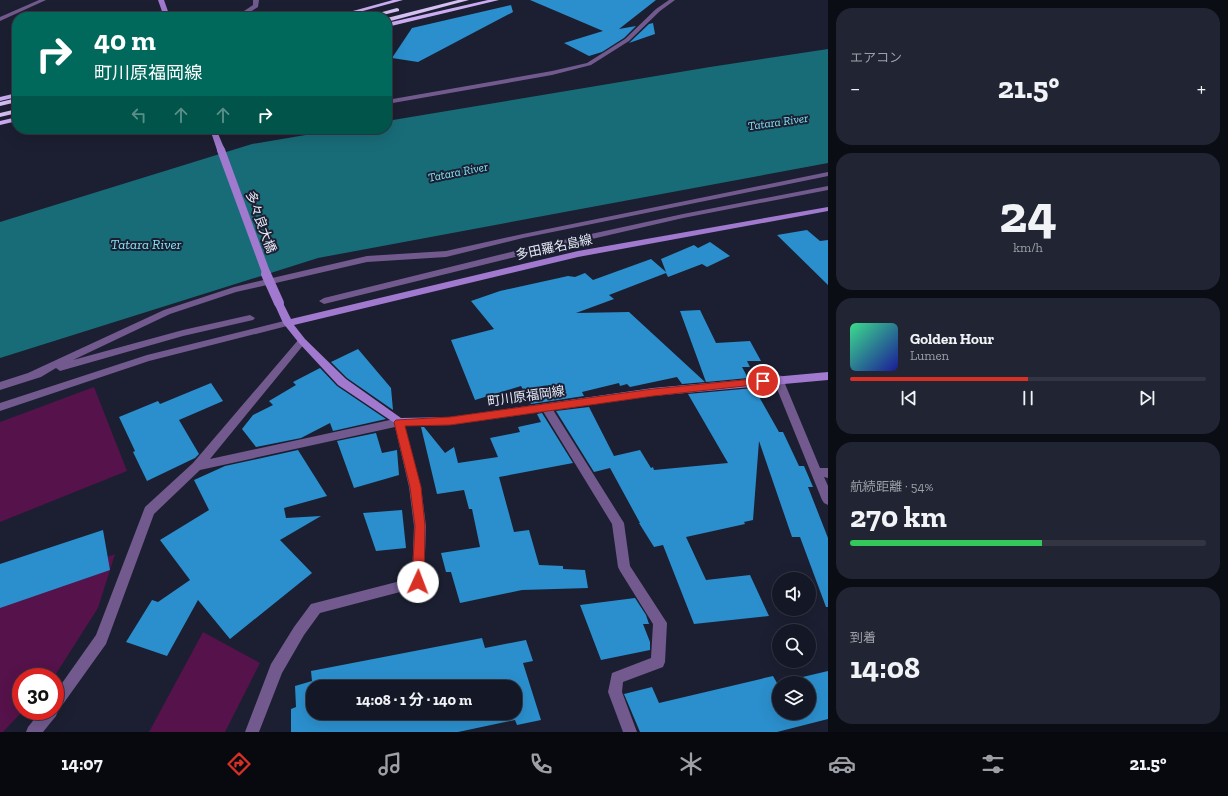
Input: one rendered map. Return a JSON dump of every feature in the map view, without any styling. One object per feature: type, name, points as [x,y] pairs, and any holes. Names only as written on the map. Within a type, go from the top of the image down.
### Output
[{"type":"highway","points":[[353,12],[400,0]]},
{"type":"highway","points":[[413,6],[437,0]]},
{"type":"highway","points":[[392,19],[466,0]]},
{"type":"highway","points":[[392,24],[496,0]]},
{"type":"highway","points":[[389,12],[406,8]]},
{"type":"highway","points":[[0,99],[12,96]]},
{"type":"highway","points":[[0,104],[12,101]]},
{"type":"highway","points":[[0,115],[12,112]]},
{"type":"highway","points":[[0,123],[12,120]]},
{"type":"main road","points":[[161,0],[165,12]]},
{"type":"main road","name":"多々良大橋","points":[[215,134],[260,260],[288,323]]},
{"type":"main road","name":"多田羅名島線","points":[[288,323],[345,308],[578,254],[828,209]]},
{"type":"main road","points":[[288,323],[302,342],[342,382],[399,422]]},
{"type":"main road","name":"町川原福岡線","points":[[399,422],[450,421],[653,392],[778,379],[828,376]]},
{"type":"street","points":[[16,12],[43,0]]},
{"type":"street","points":[[246,12],[256,6],[256,0]]},
{"type":"street","points":[[392,101],[552,73],[589,64],[627,40],[658,10],[672,0]]},
{"type":"street","points":[[0,19],[12,14]]},
{"type":"street","points":[[32,375],[167,312],[234,290],[367,259],[446,254],[523,236],[828,174]]},
{"type":"street","points":[[324,301],[531,250],[683,216],[828,188]]},
{"type":"street","points":[[0,386],[32,375],[183,333],[250,318]]},
{"type":"street","points":[[0,407],[147,358],[288,323]]},
{"type":"street","points":[[64,692],[101,639],[149,511],[197,466],[302,342]]},
{"type":"street","points":[[778,379],[822,473],[828,500]]},
{"type":"street","points":[[546,408],[618,523],[624,567],[660,623],[658,662],[617,678],[615,692],[630,732]]},
{"type":"street","points":[[197,466],[399,422],[415,487],[420,526],[418,582],[316,608],[299,630],[276,669],[252,732]]},
{"type":"street","points":[[33,732],[43,720]]},
{"type":"shaded area","points":[[94,387],[127,471],[0,522],[0,422]]},
{"type":"shaded area","points":[[115,554],[98,608],[60,668],[12,668],[12,720],[14,720],[3,732],[0,732],[0,600]]},
{"type":"shaded area","points":[[203,632],[260,663],[225,732],[149,732]]},
{"type":"water","name":"Tatara River","points":[[828,49],[828,163],[318,258],[0,358],[0,222],[252,144],[311,134],[392,134],[392,120],[710,67]]},
{"type":"building","points":[[530,0],[656,0],[619,29],[636,26],[624,38],[602,52],[589,56],[564,43],[603,31]]},
{"type":"building","points":[[511,5],[513,12],[418,62],[392,58],[412,28]]},
{"type":"building","points":[[653,23],[655,34],[629,43],[649,24]]},
{"type":"building","points":[[807,230],[820,241],[828,240],[828,285],[777,235]]},
{"type":"building","points":[[710,242],[730,256],[707,267],[702,264],[668,277],[666,273],[609,295],[614,299],[576,313],[629,312],[705,382],[682,384],[677,377],[630,387],[627,384],[620,386],[619,383],[582,392],[584,396],[531,404],[521,386],[475,400],[451,340],[494,329],[471,301],[500,291],[568,276],[575,277],[585,273],[593,280],[651,259],[666,272],[661,259],[694,245],[698,248]]},
{"type":"building","points":[[700,310],[716,343],[750,341],[761,361],[747,361],[750,367],[742,367],[748,378],[706,382],[680,311]]},
{"type":"building","points":[[358,349],[391,388],[393,410],[347,378],[331,362]]},
{"type":"building","points":[[320,368],[337,386],[386,419],[333,431],[330,423],[301,438],[256,447],[242,429],[253,415],[273,405],[269,401],[296,385],[293,382]]},
{"type":"building","points":[[211,383],[223,401],[179,420],[199,454],[195,458],[147,481],[133,452],[135,451],[119,417],[158,401],[160,404]]},
{"type":"building","points":[[754,388],[779,432],[783,432],[799,466],[804,466],[813,487],[808,487],[828,538],[828,607],[826,607],[816,580],[816,572],[813,572],[800,537],[792,537],[759,441],[753,520],[744,522],[745,524],[686,537],[706,580],[750,575],[769,616],[694,624],[663,545],[654,547],[639,523],[610,468],[594,472],[556,411],[589,407],[614,456],[640,450],[651,468],[653,467],[654,470],[728,463],[688,394]]},
{"type":"building","points":[[542,413],[573,463],[499,477],[514,532],[529,530],[539,565],[563,566],[563,569],[585,570],[588,588],[522,590],[460,603],[451,572],[446,572],[441,553],[480,547],[472,509],[469,509],[464,490],[437,494],[421,427],[424,427],[445,453],[454,447],[458,463],[498,457],[490,438],[520,432],[518,427],[541,422],[537,414]]},
{"type":"building","points":[[376,433],[382,453],[397,450],[399,475],[354,488],[337,441]]},
{"type":"building","points":[[298,450],[327,496],[284,508],[286,518],[321,516],[280,540],[312,573],[230,639],[198,600],[167,656],[126,642],[152,600],[158,602],[190,580],[160,540],[209,510],[194,480],[225,466]]},
{"type":"building","points":[[402,510],[406,548],[376,551],[363,513]]},
{"type":"building","points":[[103,530],[110,570],[0,608],[0,564]]},
{"type":"building","points":[[635,598],[646,615],[649,624],[643,624],[650,642],[650,650],[601,660],[580,605]]},
{"type":"building","points":[[482,638],[485,648],[526,640],[533,661],[523,663],[541,720],[517,725],[515,720],[522,720],[522,680],[312,680],[311,671]]},
{"type":"building","points":[[828,671],[828,719],[777,732],[640,732],[624,694],[652,687],[659,703],[772,676],[772,720],[816,720],[816,676],[807,676]]},
{"type":"building","points":[[306,683],[306,720],[515,720],[458,732],[291,732],[291,709],[296,707],[295,686]]},
{"type":"route","points":[[418,582],[420,526],[415,487],[399,422],[450,421],[653,392],[763,381]]}]
